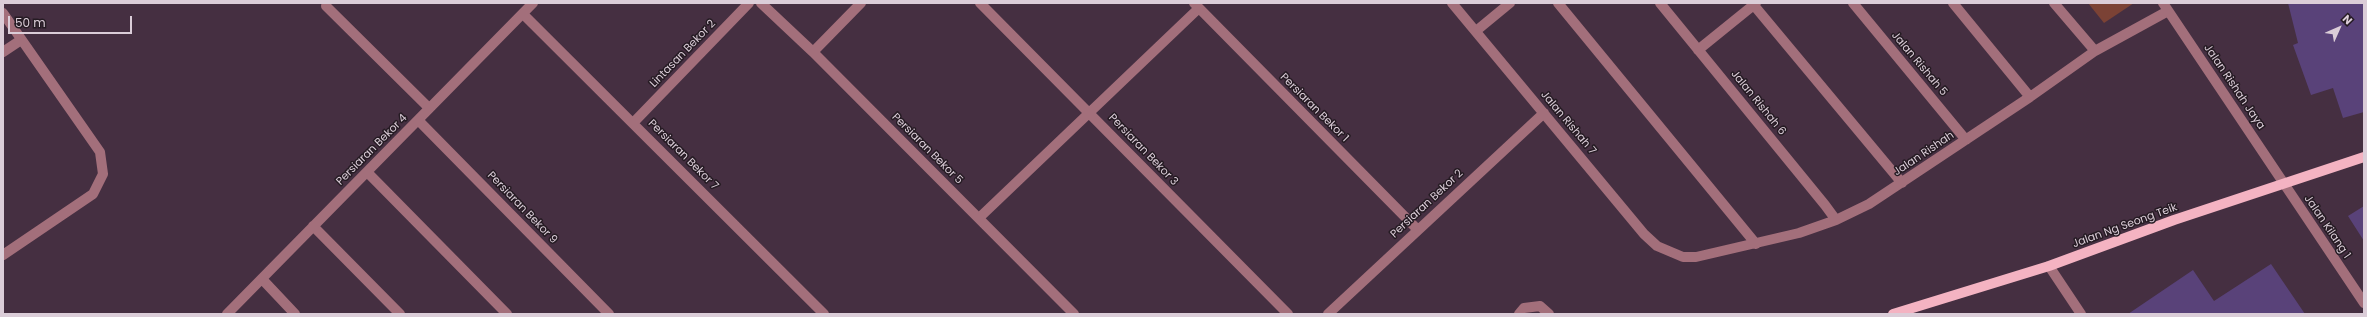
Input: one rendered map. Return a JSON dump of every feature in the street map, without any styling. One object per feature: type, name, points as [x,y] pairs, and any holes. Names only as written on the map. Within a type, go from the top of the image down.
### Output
[{"type":"main road","name":"Jalan Ng Seong Teik","points":[[1893,314],[2049,266],[2174,220],[2364,158]]},
{"type":"street","name":"Persiaran Bekor 4","points":[[227,314],[533,3]]},
{"type":"street","name":"Lintasan Bekor 2","points":[[634,122],[749,3]]},
{"type":"street","name":"Persiaran Bekor 5","points":[[761,3],[813,52],[1074,314]]},
{"type":"street","points":[[813,52],[861,3]]},
{"type":"street","name":"Persiaran Bekor 3","points":[[980,3],[1288,314]]},
{"type":"street","name":"Jalan Rishah 7","points":[[1452,3],[1644,234],[1657,246],[1669,253]]},
{"type":"street","points":[[1476,31],[1510,3]]},
{"type":"street","points":[[1558,3],[1756,244]]},
{"type":"street","name":"Jalan Rishah 6","points":[[1660,3],[1836,220]]},
{"type":"street","name":"Jalan Rishah 5","points":[[1853,3],[1966,140]]},
{"type":"street","points":[[1953,3],[2030,97]]},
{"type":"street","points":[[2054,3],[2094,51]]},
{"type":"street","points":[[1698,50],[1754,4],[1902,183]]},
{"type":"street","points":[[326,6],[429,108]]},
{"type":"street","points":[[979,218],[1196,6]]},
{"type":"street","name":"Persiaran Bekor 1","points":[[1196,6],[1417,229]]},
{"type":"street","name":"Jalan Rishah","points":[[1669,253],[1683,257],[1696,257],[1756,244],[1799,233],[1836,220],[1869,204],[2030,97],[2094,51],[2166,7]]},
{"type":"street","name":"Jalan Rishah Jaya","points":[[2166,7],[2284,185]]},
{"type":"street","points":[[3,13],[100,152],[103,174],[93,194],[3,255]]},
{"type":"street","name":"Persiaran Bekor 7","points":[[523,14],[634,122],[824,314]]},
{"type":"street","points":[[3,52],[21,40]]},
{"type":"street","name":"Persiaran Bekor 2","points":[[1328,314],[1417,229],[1544,113]]},
{"type":"street","name":"Persiaran Bekor 9","points":[[418,120],[609,314]]},
{"type":"street","points":[[366,172],[507,314]]},
{"type":"street","name":"Jalan Kilang 1","points":[[2284,185],[2364,303]]},
{"type":"street","points":[[313,226],[400,314]]},
{"type":"street","points":[[2049,266],[2081,314]]},
{"type":"street","points":[[262,279],[295,314]]},
{"type":"street","points":[[1519,314],[1524,308],[1540,306],[1549,314]]},
{"type":"shaded area","points":[[2088,3],[2134,3],[2104,23]]},
{"type":"building","points":[[2288,3],[2364,3],[2364,112],[2343,118],[2333,88],[2311,95],[2293,45],[2298,43]]},
{"type":"building","points":[[2364,206],[2364,241],[2348,216]]},
{"type":"building","points":[[2271,264],[2305,314],[2128,314],[2193,270],[2214,301]]}]
